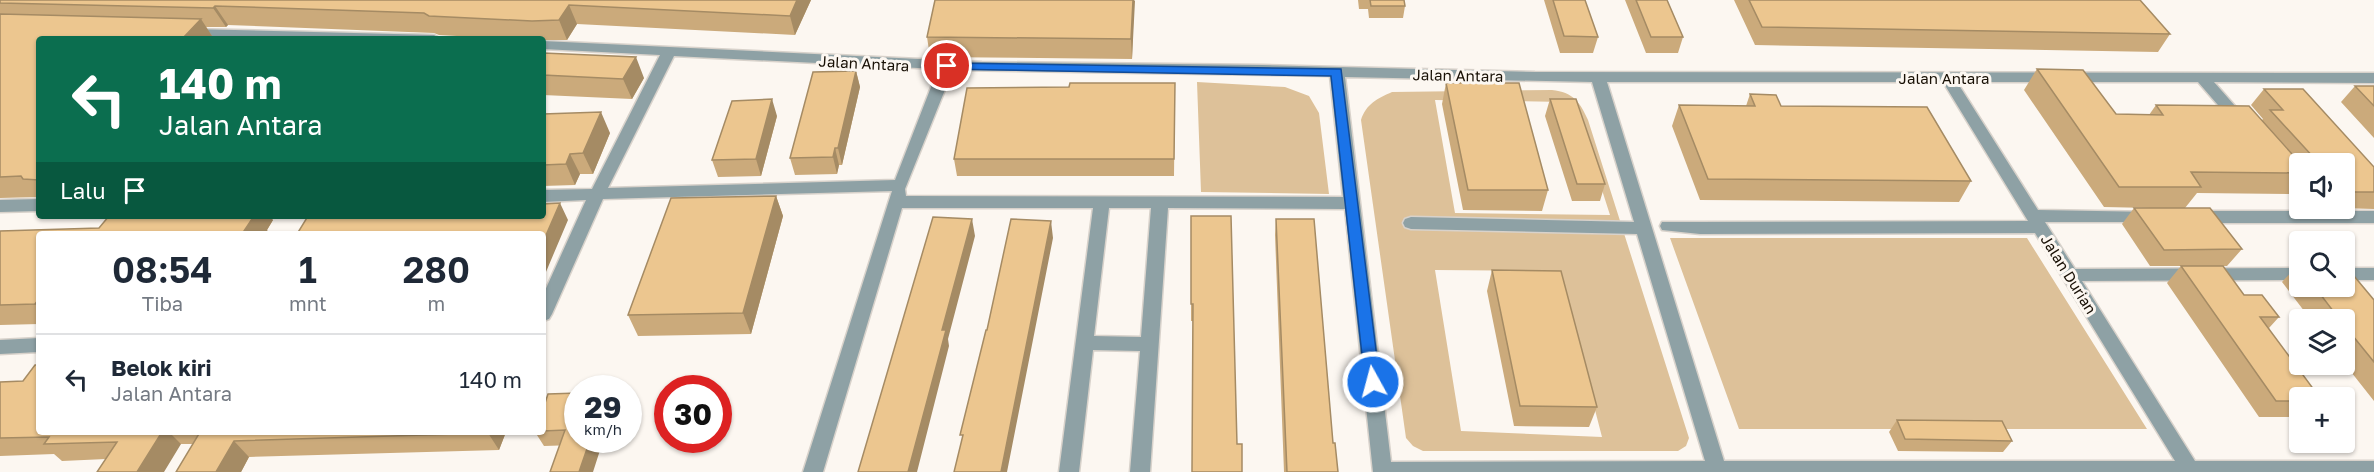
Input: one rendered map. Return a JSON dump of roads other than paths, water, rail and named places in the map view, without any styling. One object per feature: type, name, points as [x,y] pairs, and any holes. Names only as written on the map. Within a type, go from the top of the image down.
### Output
[{"type":"street","points":[[176,33],[231,36]]},
{"type":"street","name":"Jalan Antara","points":[[546,45],[947,66],[1598,77],[2374,78]]},
{"type":"street","points":[[546,307],[597,195],[669,52]]},
{"type":"street","points":[[813,472],[901,185],[947,66]]},
{"type":"street","points":[[1337,72],[1383,471],[2374,469]]},
{"type":"street","points":[[1598,77],[1717,469]]},
{"type":"street","name":"Jalan Durian","points":[[1948,79],[2190,469]]},
{"type":"street","points":[[2203,79],[2255,139]]},
{"type":"street","points":[[546,196],[901,185]]},
{"type":"street","points":[[896,202],[1352,203]]},
{"type":"street","points":[[1070,472],[1102,202]]},
{"type":"street","points":[[1140,472],[1160,202]]},
{"type":"street","points":[[0,206],[36,205]]},
{"type":"street","points":[[2185,217],[2289,214]]},
{"type":"street","points":[[1668,226],[1700,228],[2162,216]]},
{"type":"street","points":[[2355,216],[2374,217]]},
{"type":"street","points":[[1411,224],[1645,228]]},
{"type":"street","points":[[2070,275],[2289,274]]},
{"type":"street","points":[[2355,274],[2374,274]]},
{"type":"street","points":[[1086,343],[1150,344]]},
{"type":"street","points":[[0,347],[36,345]]}]
